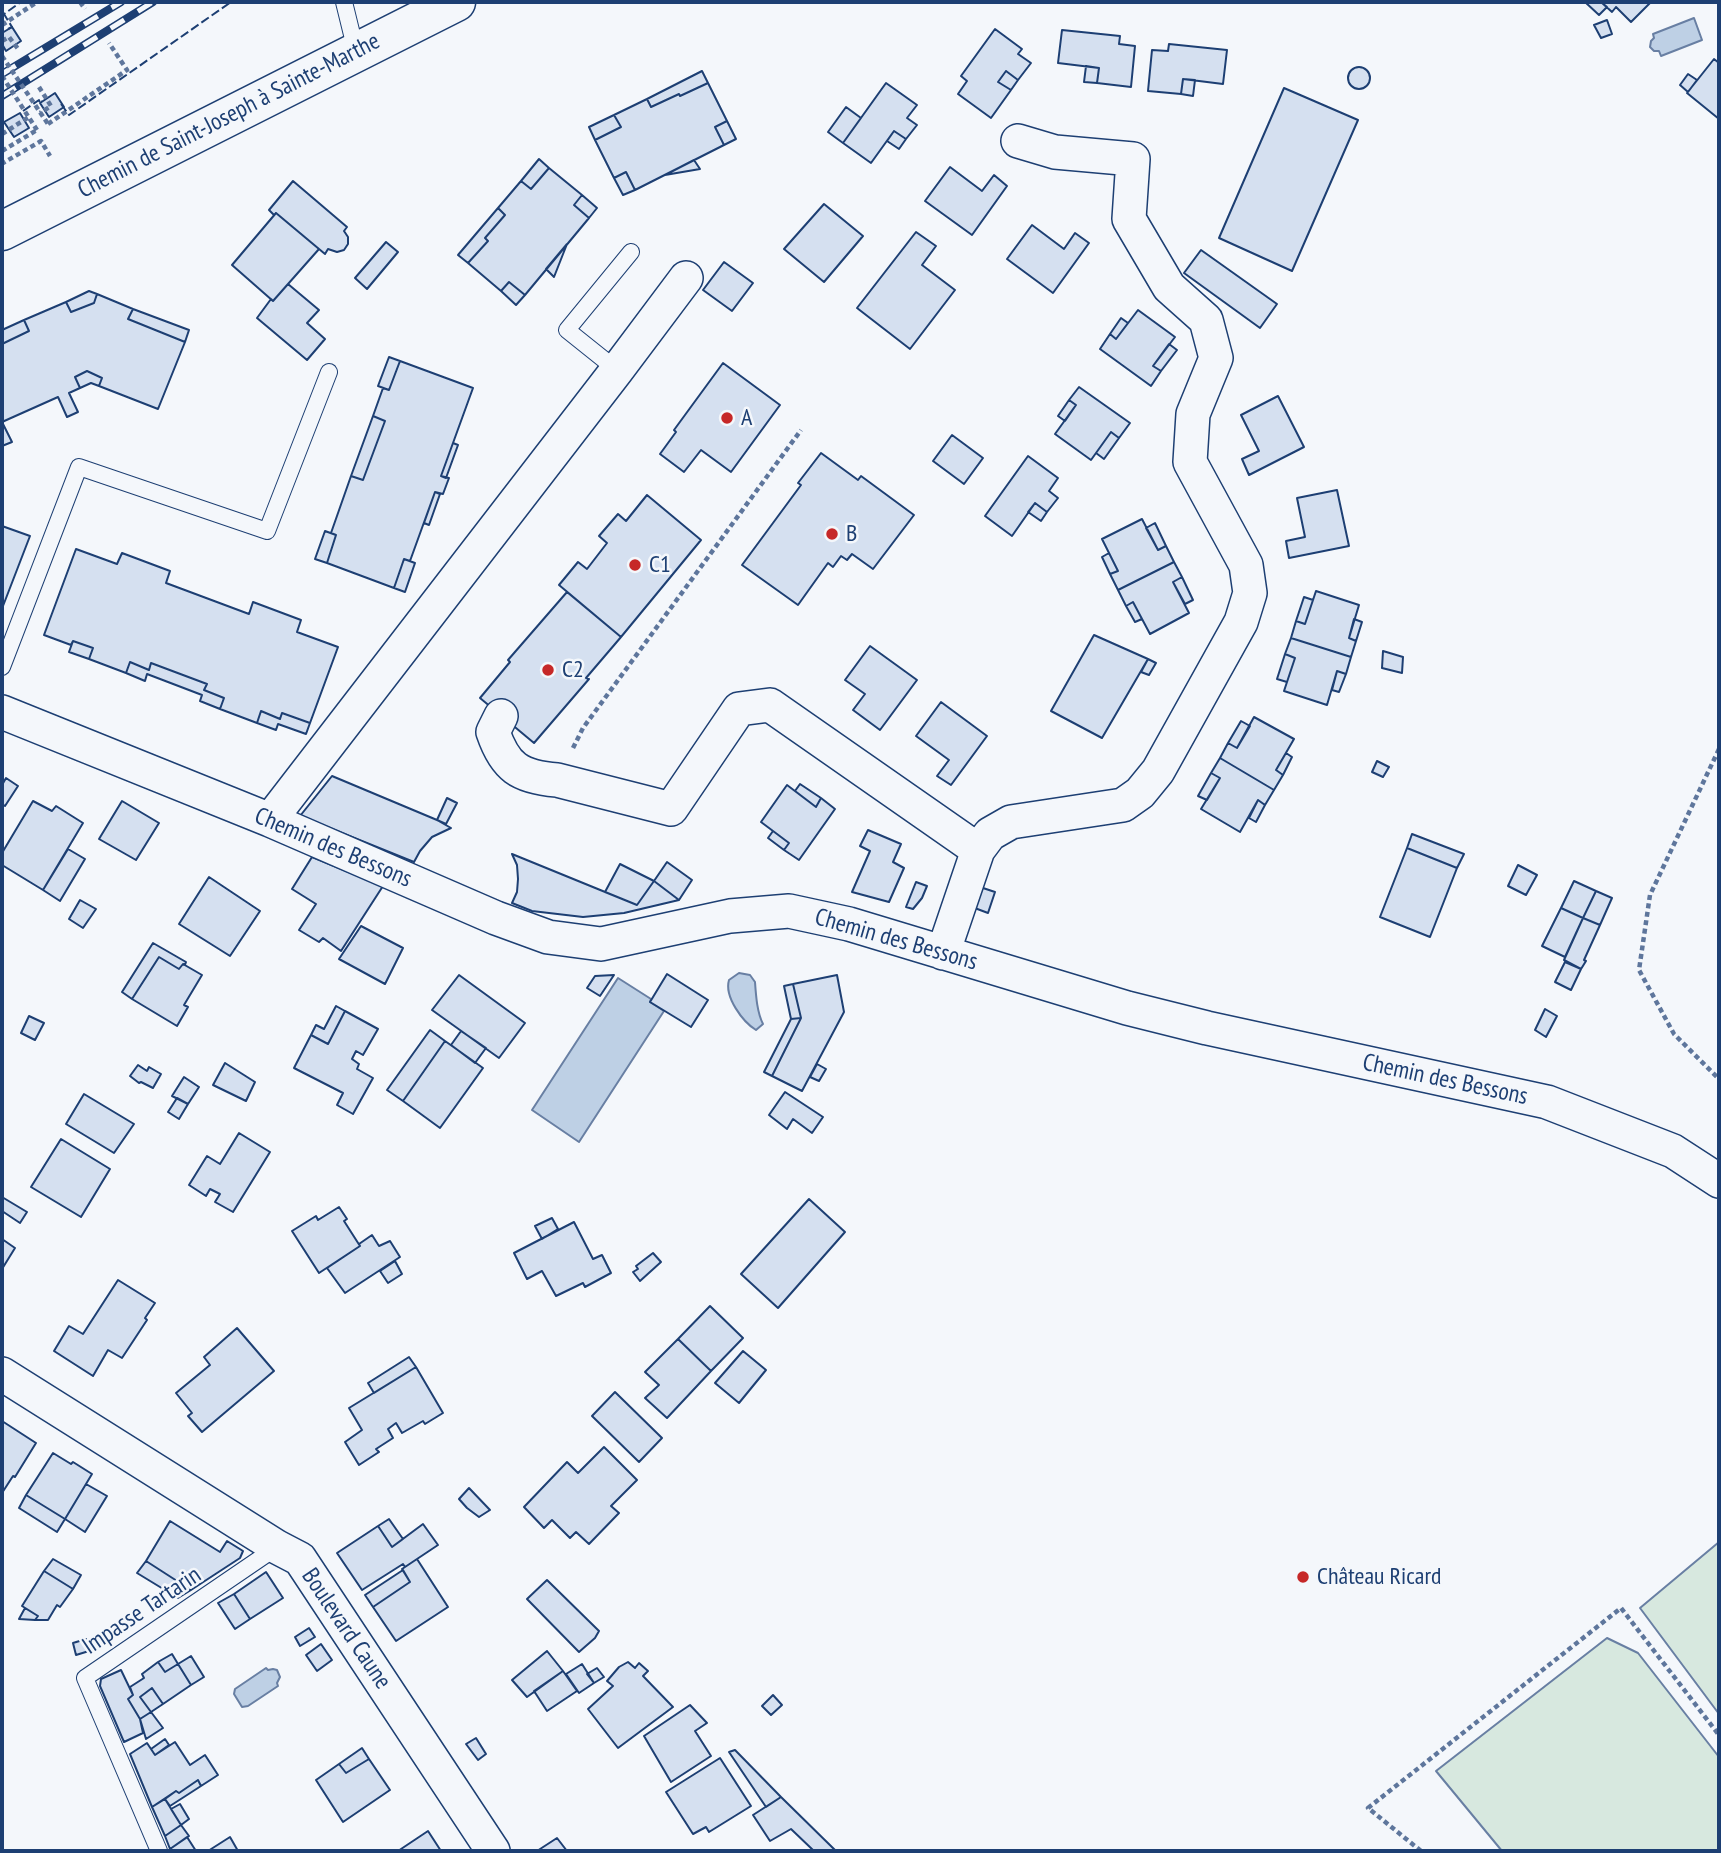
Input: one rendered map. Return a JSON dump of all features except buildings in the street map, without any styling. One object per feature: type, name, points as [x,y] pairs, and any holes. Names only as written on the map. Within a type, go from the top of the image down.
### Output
[{"type":"main road","name":"Chemin de Saint-Joseph à Sainte-Marthe","points":[[2,231],[456,2]]},
{"type":"street","points":[[943,953],[978,850],[990,834],[1011,822],[1123,806],[1140,793],[1158,771],[1241,622],[1250,593],[1246,565],[1190,462],[1193,414],[1216,358],[1206,320],[1169,287],[1129,219],[1133,159],[1055,152],[1018,141]]},
{"type":"street","points":[[270,820],[686,278]]},
{"type":"street","points":[[501,716],[492,732],[499,751],[510,765],[525,774],[671,809],[739,709],[770,705],[978,850]]},
{"type":"street","name":"Chemin des Bessons","points":[[2,712],[270,820],[483,912],[548,937],[601,944],[730,916],[789,911],[849,924],[1180,1022],[1547,1102],[1673,1151],[1719,1181]]},
{"type":"street","name":"Boulevard Caune","points":[[2,1374],[276,1548],[300,1559],[493,1851]]},
{"type":"lane","points":[[344,2],[356,51]]},
{"type":"lane","points":[[617,370],[567,330],[631,252]]},
{"type":"lane","points":[[2,667],[79,467],[267,531],[328,372]]},
{"type":"lane","name":"Impasse Tartarin","points":[[159,1851],[85,1678],[276,1548]]},
{"type":"path","points":[[2,25],[37,2]]},
{"type":"path","points":[[80,2],[85,9]]},
{"type":"path","points":[[2,41],[9,37],[19,50]]},
{"type":"path","points":[[2,56],[48,124],[127,70],[109,43]]},
{"type":"path","points":[[2,76],[37,130],[2,151]]},
{"type":"path","points":[[39,87],[51,106],[40,113]]},
{"type":"path","points":[[2,134],[29,117]]},
{"type":"path","points":[[2,161],[3,163],[41,141],[50,156]]},
{"type":"path","points":[[556,780],[583,728],[801,430]]},
{"type":"path","points":[[1719,749],[1650,895],[1639,970],[1674,1034],[1719,1079]]},
{"type":"path","points":[[1421,1851],[1368,1808],[1621,1608],[1719,1735]]},
{"type":"shaded area","points":[[1719,1542],[1719,1714],[1640,1608]]},
{"type":"shaded area","points":[[1607,1638],[1638,1653],[1719,1757],[1719,1851],[1502,1851],[1436,1771]]},
{"type":"water","points":[[1694,18],[1702,40],[1661,56],[1659,51],[1650,47],[1653,34]]},
{"type":"water","points":[[739,973],[750,975],[755,982],[758,1009],[763,1024],[756,1030],[740,1015],[729,994],[729,980]]},
{"type":"water","points":[[618,978],[651,999],[650,1002],[664,1011],[579,1142],[532,1110]]},
{"type":"water","points":[[266,1668],[277,1670],[280,1677],[278,1686],[248,1706],[242,1707],[234,1694],[235,1689]]},
{"type":"railway","points":[[2,74],[121,2]]},
{"type":"railway","points":[[2,96],[153,2]]},
{"type":"fence","points":[[8,29],[12,27],[4,14],[21,2]]},
{"type":"fence","points":[[61,104],[69,115],[231,2]]},
{"type":"fence","points":[[23,111],[39,100],[40,103],[42,101]]},
{"type":"place","name":"A","points":[[727,418]]},
{"type":"place","name":"B","points":[[832,534]]},
{"type":"place","name":"C1","points":[[635,565]]},
{"type":"place","name":"C2","points":[[548,670]]},
{"type":"place","name":"Château Ricard","points":[[1303,1577]]}]
